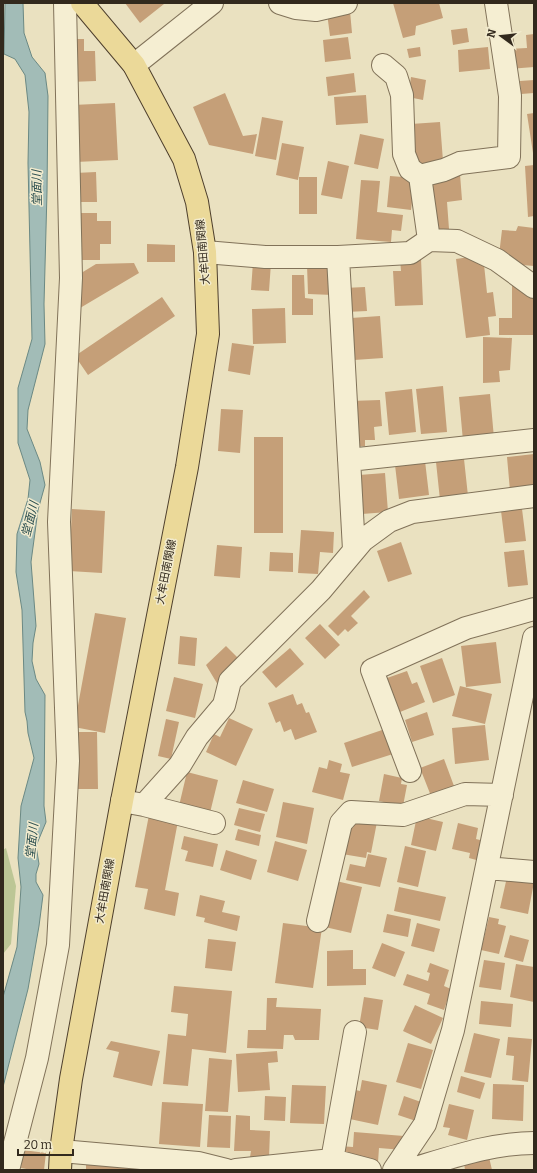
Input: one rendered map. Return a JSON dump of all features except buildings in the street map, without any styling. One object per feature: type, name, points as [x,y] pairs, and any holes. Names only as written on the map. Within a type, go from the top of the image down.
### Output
[{"type":"main road","name":"大牟田南関線","points":[[61,1161],[71,1079],[122,801],[186,467],[208,334],[205,252],[197,202],[184,159],[134,66],[82,3]]},
{"type":"street","points":[[8,1170],[38,1058],[58,945],[68,762],[59,522],[71,278],[65,3]]},
{"type":"street","points":[[134,66],[212,3]]},
{"type":"street","points":[[280,3],[296,8],[316,10],[346,3]]},
{"type":"street","points":[[420,176],[444,170],[460,163],[509,157],[510,96],[496,3]]},
{"type":"street","points":[[383,65],[396,76],[402,95],[404,154],[410,169],[420,176],[429,240]]},
{"type":"street","points":[[205,252],[265,257],[338,257],[410,253],[429,240],[457,241],[497,260],[534,286]]},
{"type":"street","points":[[338,257],[354,550]]},
{"type":"street","points":[[349,460],[534,440]]},
{"type":"street","points":[[144,805],[180,765],[197,737],[224,705],[230,681],[321,590],[363,540],[389,521],[412,512],[534,496]]},
{"type":"street","points":[[410,771],[372,670],[466,628],[534,609]]},
{"type":"street","points":[[394,1170],[425,1124],[453,1030],[534,638]]},
{"type":"street","points":[[318,920],[341,823],[351,812],[403,815],[464,794],[502,795]]},
{"type":"street","points":[[122,801],[144,805],[214,823]]},
{"type":"street","points":[[487,868],[534,872]]},
{"type":"street","points":[[332,1160],[355,1032]]},
{"type":"street","points":[[409,1170],[486,1147],[518,1143],[534,1143]]},
{"type":"street","points":[[236,1170],[332,1160],[370,1170]]},
{"type":"street","points":[[61,1161],[198,1163],[226,1170]]},
{"type":"green space","points":[[6,848],[16,886],[11,944],[3,954],[3,850]]},
{"type":"water","name":"堂面川","points":[[5,3],[23,3],[24,33],[32,57],[45,73],[48,96],[44,304],[45,344],[28,410],[27,429],[40,462],[45,485],[38,510],[31,562],[36,626],[32,661],[36,679],[45,695],[44,806],[46,822],[36,846],[39,864],[36,874],[36,882],[43,895],[28,989],[3,1087],[3,997],[17,947],[21,887],[18,858],[21,806],[34,758],[25,712],[22,610],[16,572],[17,534],[28,499],[30,480],[18,443],[18,388],[32,339],[28,163],[29,112],[25,75],[15,59],[4,54]]}]
